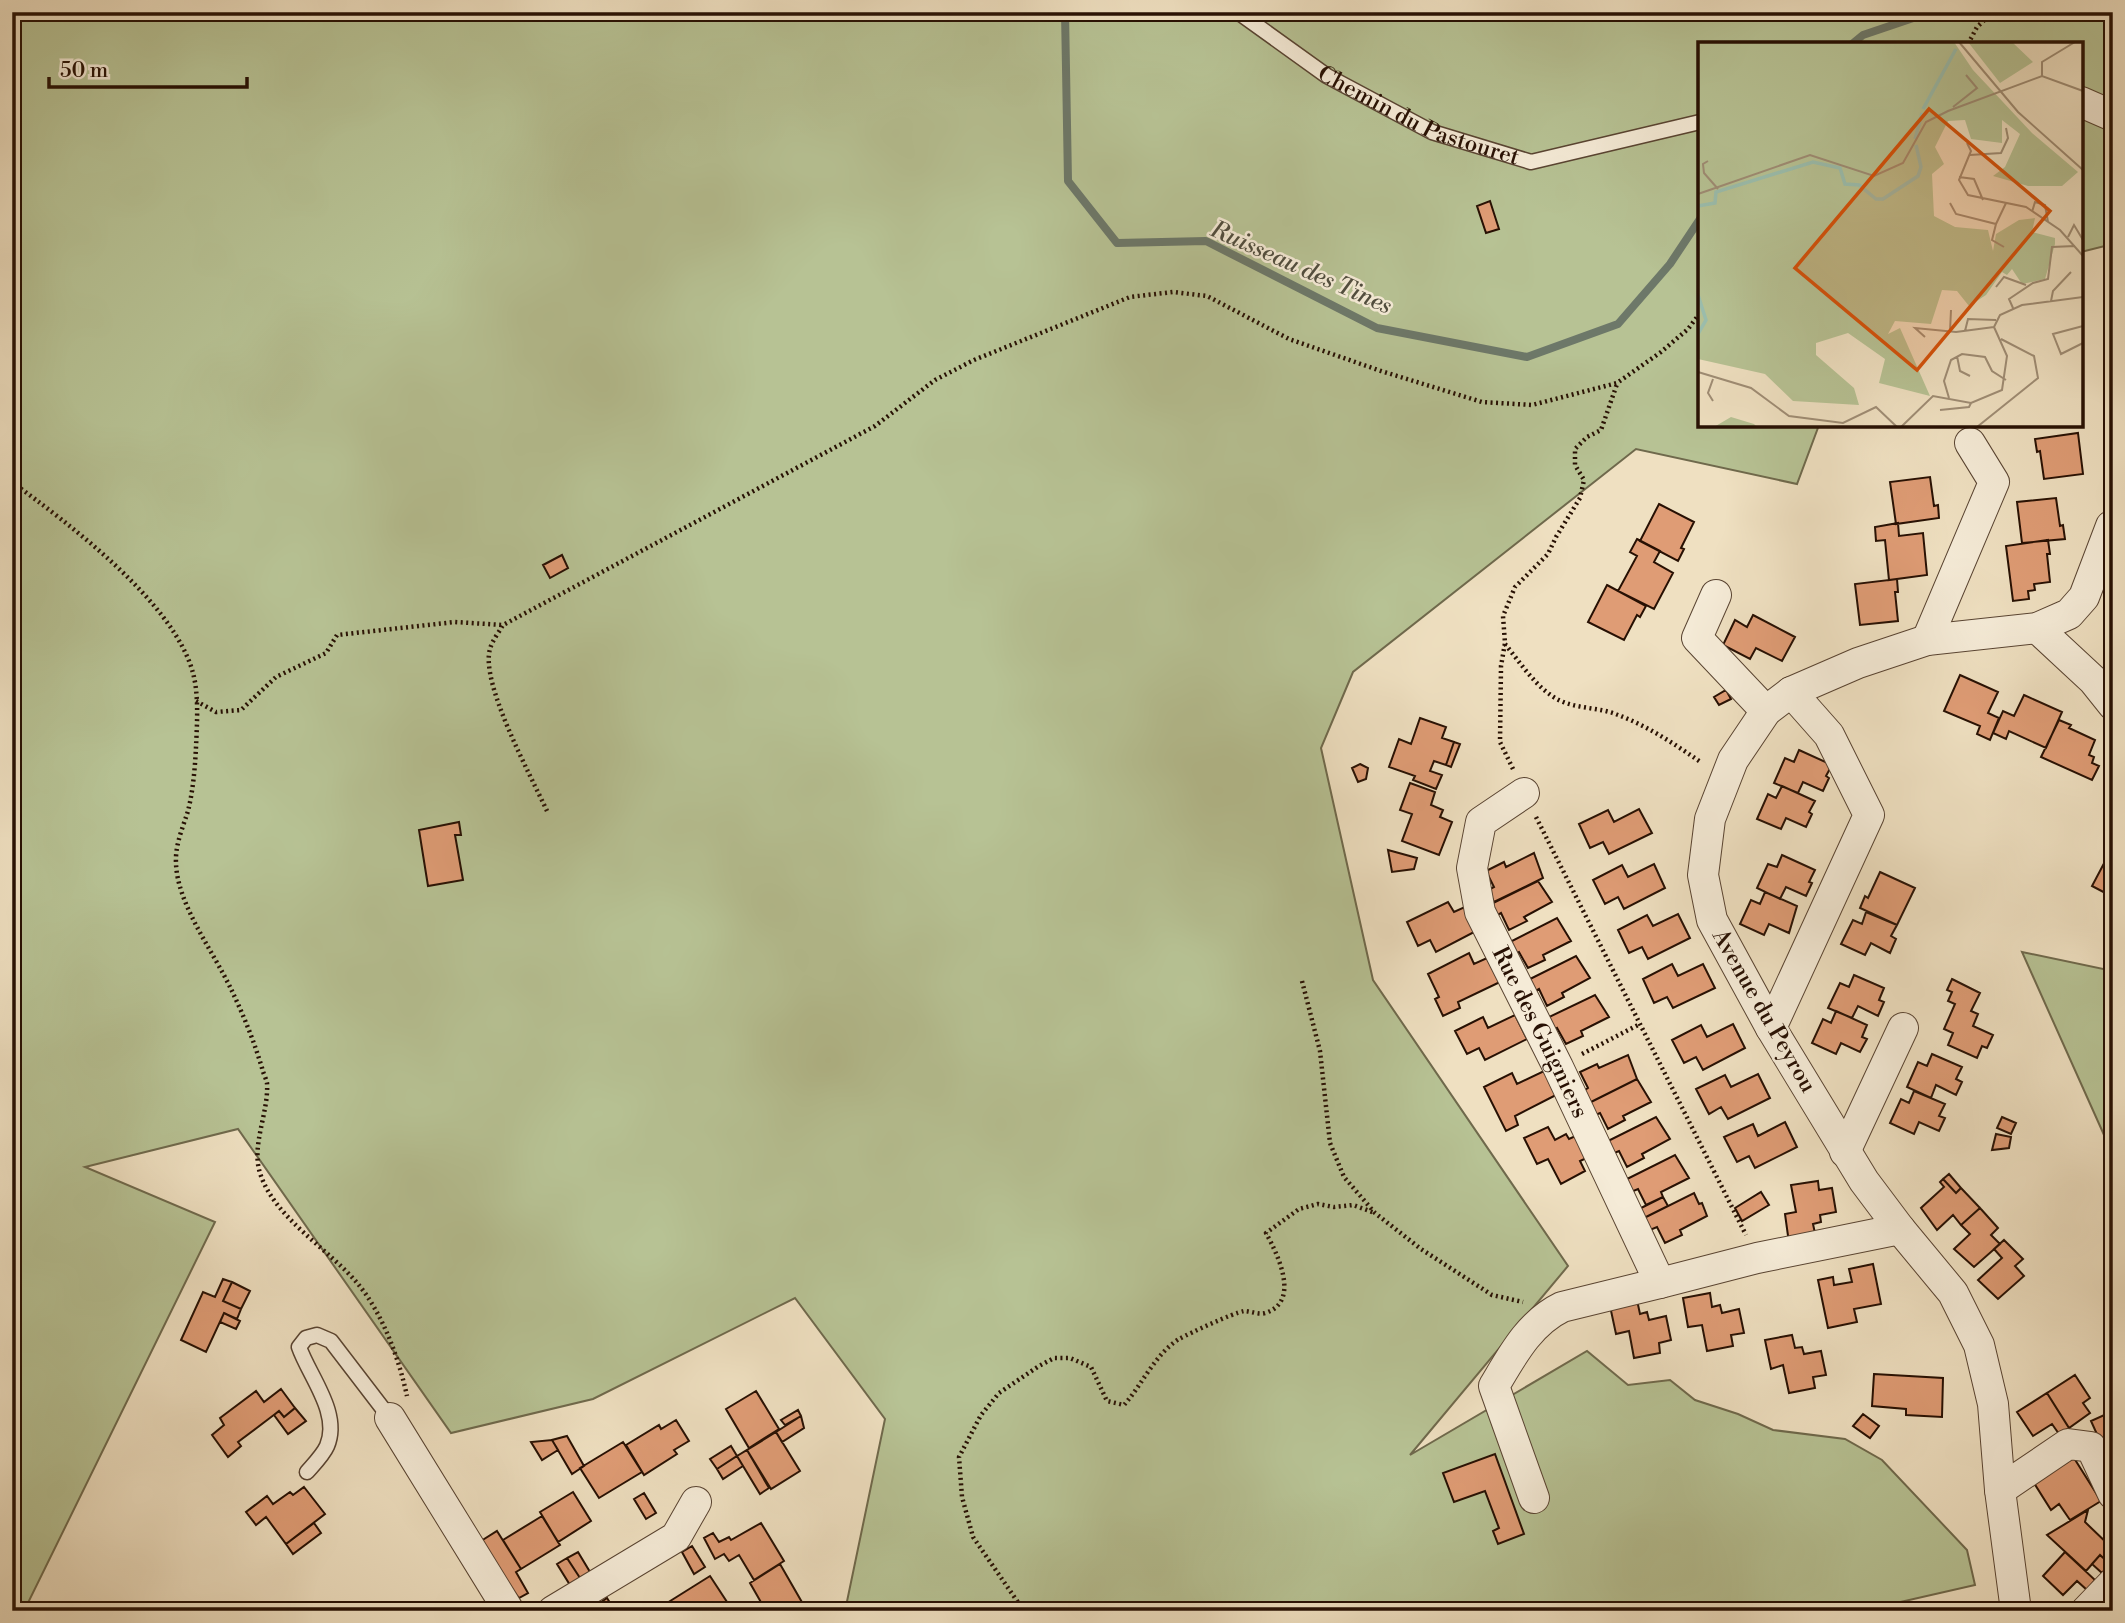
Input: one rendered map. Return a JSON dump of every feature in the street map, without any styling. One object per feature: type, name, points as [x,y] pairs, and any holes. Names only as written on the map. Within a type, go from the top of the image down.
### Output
[{"type":"street","points":[[2083,103],[2113,116]]},
{"type":"street","points":[[1927,640],[1994,482],[1970,443]]},
{"type":"street","name":"Avenue du Peyrou","points":[[2016,1611],[2000,1490],[1993,1404],[1979,1345],[1953,1293],[1900,1228],[1845,1152],[1771,1028],[1712,920],[1703,875],[1710,819],[1725,778],[1733,760],[1766,711],[1791,692],[1858,663],[1927,640],[2037,628],[2068,614],[2084,597],[2111,526]]},
{"type":"street","points":[[1716,595],[1697,638],[1766,711]]},
{"type":"street","points":[[2037,628],[2093,680],[2113,705]]},
{"type":"street","points":[[1771,1028],[1869,815],[1829,735],[1791,692]]},
{"type":"street","name":"Rue des Guigniers","points":[[1524,793],[1481,822],[1472,868],[1480,912],[1558,1067],[1660,1283]]},
{"type":"street","points":[[1845,1152],[1903,1028]]},
{"type":"street","points":[[1534,1498],[1494,1386],[1534,1326],[1549,1314],[1562,1307],[1758,1258],[1900,1228]]},
{"type":"street","points":[[400,1414],[509,1611]]},
{"type":"street","points":[[2000,1490],[2068,1444],[2091,1447],[2113,1494]]},
{"type":"street","points":[[553,1611],[676,1537],[695,1502]]},
{"type":"street","points":[[2086,1611],[2113,1583]]},
{"type":"lane","name":"Chemin du Pastouret","points":[[1238,12],[1327,75],[1432,132],[1531,162],[1698,122]]},
{"type":"lane","points":[[307,1472],[327,1447],[331,1432],[328,1410],[299,1347],[306,1338],[317,1335],[331,1341],[400,1414]]},
{"type":"path","points":[[1969,42],[1977,27],[1993,12]]},
{"type":"path","points":[[195,701],[216,712],[242,710],[276,677],[326,653],[337,635],[455,622],[503,625],[875,426],[935,380],[974,360],[1130,297],[1172,292],[1207,296],[1289,339],[1381,371],[1482,402],[1532,405],[1617,383],[1670,345],[1698,316]]},
{"type":"path","points":[[1617,383],[1601,430],[1587,437],[1575,449],[1575,465],[1584,480],[1580,498],[1548,554],[1515,587],[1503,616],[1505,643],[1501,666],[1500,742],[1758,1258]]},
{"type":"path","points":[[12,482],[67,523],[127,576],[165,620],[194,674],[196,749],[192,788],[176,863],[184,900],[231,989],[267,1083],[259,1145],[260,1172],[272,1196],[288,1216],[359,1285],[379,1318],[402,1371],[400,1414]]},
{"type":"path","points":[[503,625],[490,649],[489,674],[505,718],[547,811]]},
{"type":"path","points":[[1505,643],[1552,696],[1572,706],[1617,714],[1649,730],[1725,778]]},
{"type":"path","points":[[1302,981],[1320,1051],[1330,1143],[1344,1177],[1375,1213],[1420,1250],[1492,1295],[1535,1305],[1562,1307]]},
{"type":"path","points":[[1558,1067],[1640,1024]]},
{"type":"path","points":[[1024,1611],[973,1537],[962,1497],[959,1457],[981,1415],[999,1393],[1055,1358],[1070,1358],[1091,1367],[1107,1401],[1124,1405],[1137,1391],[1155,1363],[1178,1340],[1244,1311],[1262,1314],[1275,1308],[1285,1293],[1282,1268],[1266,1233],[1299,1209],[1318,1204],[1334,1207],[1353,1205],[1375,1213]]},
{"type":"green space","points":[[12,12],[2113,12],[2113,244],[2083,252],[2083,42],[1698,42],[1698,427],[1818,427],[1797,484],[1636,449],[1353,672],[1321,748],[1373,980],[1568,1266],[1410,1455],[1587,1351],[1628,1385],[1670,1380],[1695,1400],[1738,1414],[1773,1430],[1845,1439],[1882,1460],[1967,1550],[1975,1585],[1861,1611],[845,1611],[885,1419],[795,1298],[593,1399],[451,1433],[238,1129],[85,1167],[215,1222],[24,1611],[12,1611]]},
{"type":"green space","points":[[2022,952],[2113,971],[2113,1155]]},
{"type":"building","points":[[1490,201],[1499,229],[1486,233],[1477,206]]},
{"type":"building","points":[[2078,433],[2083,474],[2044,479],[2040,451],[2037,452],[2035,439]]},
{"type":"building","points":[[1930,477],[1934,506],[1938,505],[1939,518],[1896,524],[1890,482]]},
{"type":"building","points":[[2056,498],[2065,539],[2022,543],[2017,502]]},
{"type":"building","points":[[1659,504],[1694,522],[1681,548],[1684,549],[1678,561],[1640,541]]},
{"type":"building","points":[[1898,523],[1899,536],[1923,533],[1927,575],[1889,580],[1885,540],[1876,541],[1875,527]]},
{"type":"building","points":[[1637,539],[1660,551],[1654,562],[1673,573],[1654,609],[1618,591],[1637,556],[1630,552]]},
{"type":"building","points":[[2048,540],[2050,582],[2034,584],[2035,590],[2028,591],[2029,599],[2013,601],[2006,546]]},
{"type":"building","points":[[562,555],[568,568],[550,578],[543,565]]},
{"type":"building","points":[[1897,579],[1898,592],[1895,592],[1898,621],[1860,625],[1855,584]]},
{"type":"building","points":[[1607,585],[1646,606],[1640,617],[1637,615],[1624,640],[1588,622]]},
{"type":"building","points":[[1753,615],[1795,637],[1782,661],[1756,648],[1750,659],[1723,645],[1735,620],[1747,627]]},
{"type":"building","points":[[1960,675],[1998,692],[1988,713],[1999,718],[1990,740],[1977,734],[1980,726],[1944,711]]},
{"type":"building","points":[[1726,690],[1731,699],[1719,705],[1714,697]]},
{"type":"building","points":[[2024,695],[2062,712],[2046,748],[2009,731],[2006,739],[1993,733],[2003,711],[2014,716]]},
{"type":"building","points":[[1420,718],[1446,727],[1442,738],[1454,742],[1446,765],[1434,761],[1430,771],[1442,775],[1436,789],[1413,780],[1415,776],[1389,767],[1399,739],[1411,744]]},
{"type":"building","points":[[2059,720],[2071,725],[2069,728],[2095,740],[2089,755],[2094,757],[2092,763],[2099,766],[2092,780],[2041,757]]},
{"type":"building","points":[[1454,742],[1460,744],[1451,767],[1446,765]]},
{"type":"building","points":[[1799,750],[1832,765],[1823,791],[1803,782],[1798,793],[1774,783],[1785,758],[1794,762]]},
{"type":"building","points":[[1360,764],[1368,768],[1366,779],[1358,782],[1352,768]]},
{"type":"building","points":[[1410,783],[1435,792],[1431,805],[1443,810],[1440,817],[1452,822],[1439,855],[1402,841],[1412,814],[1400,810]]},
{"type":"building","points":[[1782,786],[1815,801],[1806,827],[1786,818],[1781,829],[1757,819],[1768,794],[1776,798]]},
{"type":"building","points":[[1639,809],[1652,833],[1609,854],[1603,842],[1590,848],[1579,824],[1608,810],[1614,822]]},
{"type":"building","points":[[459,822],[461,835],[455,835],[463,880],[428,886],[419,830]]},
{"type":"building","points":[[1388,850],[1417,858],[1414,869],[1392,872]]},
{"type":"building","points":[[2110,852],[2113,853],[2113,897],[2092,886]]},
{"type":"building","points":[[1534,853],[1543,878],[1494,902],[1488,890],[1494,887],[1486,871],[1504,862],[1506,867]]},
{"type":"building","points":[[1782,855],[1815,870],[1806,896],[1786,887],[1780,899],[1757,888],[1768,864],[1777,867]]},
{"type":"building","points":[[1654,864],[1665,888],[1624,909],[1618,897],[1605,904],[1593,880],[1622,865],[1628,877]]},
{"type":"building","points":[[1880,872],[1915,888],[1897,925],[1860,908],[1865,896],[1868,898]]},
{"type":"building","points":[[1538,881],[1552,902],[1524,917],[1527,921],[1509,930],[1501,913],[1494,917],[1489,905]]},
{"type":"building","points":[[1765,892],[1797,906],[1789,933],[1769,924],[1764,935],[1740,924],[1751,900],[1760,904]]},
{"type":"building","points":[[1448,902],[1454,912],[1467,906],[1478,930],[1436,952],[1430,940],[1418,946],[1407,922]]},
{"type":"building","points":[[1866,912],[1897,925],[1891,936],[1896,939],[1890,953],[1871,943],[1865,955],[1841,944],[1853,920],[1862,924]]},
{"type":"building","points":[[1678,914],[1690,938],[1648,959],[1642,947],[1629,953],[1618,930],[1647,915],[1653,926]]},
{"type":"building","points":[[1557,918],[1571,941],[1543,955],[1545,960],[1528,968],[1519,952],[1513,955],[1508,943]]},
{"type":"building","points":[[1469,953],[1474,964],[1487,958],[1500,982],[1458,1002],[1460,1008],[1443,1016],[1435,999],[1439,997],[1428,974]]},
{"type":"building","points":[[1576,956],[1590,978],[1562,993],[1564,997],[1547,1006],[1539,989],[1532,993],[1526,981]]},
{"type":"building","points":[[1672,964],[1678,976],[1703,964],[1715,988],[1673,1008],[1667,997],[1654,1003],[1643,979]]},
{"type":"building","points":[[1854,975],[1884,988],[1879,1000],[1884,1002],[1878,1016],[1858,1006],[1852,1018],[1828,1008],[1840,983],[1849,987]]},
{"type":"building","points":[[1952,979],[1980,993],[1971,1011],[1978,1014],[1973,1026],[1993,1035],[1987,1048],[1982,1046],[1977,1058],[1948,1045],[1953,1033],[1944,1029],[1955,1004],[1948,1001],[1952,992],[1947,990]]},
{"type":"building","points":[[1595,995],[1609,1017],[1581,1031],[1583,1036],[1566,1044],[1557,1028],[1552,1031],[1545,1019]]},
{"type":"building","points":[[1836,1011],[1867,1025],[1862,1037],[1867,1039],[1860,1052],[1841,1043],[1836,1054],[1812,1043],[1823,1019],[1831,1023]]},
{"type":"building","points":[[1515,1015],[1527,1039],[1485,1060],[1479,1048],[1467,1054],[1455,1031],[1483,1017],[1488,1028]]},
{"type":"building","points":[[1733,1024],[1745,1048],[1703,1070],[1696,1057],[1684,1063],[1672,1040],[1701,1025],[1707,1037]]},
{"type":"building","points":[[1932,1054],[1962,1067],[1956,1079],[1962,1082],[1956,1095],[1936,1085],[1931,1098],[1907,1087],[1918,1062],[1927,1066]]},
{"type":"building","points":[[1628,1055],[1637,1079],[1587,1104],[1582,1092],[1588,1088],[1580,1072],[1597,1064],[1599,1068]]},
{"type":"building","points":[[1544,1071],[1556,1095],[1515,1116],[1518,1125],[1506,1131],[1484,1087],[1512,1073],[1517,1084]]},
{"type":"building","points":[[1758,1074],[1770,1098],[1728,1119],[1721,1107],[1709,1114],[1696,1089],[1725,1075],[1731,1087]]},
{"type":"building","points":[[1637,1079],[1651,1102],[1623,1116],[1625,1120],[1608,1129],[1600,1113],[1593,1116],[1587,1104]]},
{"type":"building","points":[[1914,1091],[1945,1104],[1939,1116],[1945,1118],[1939,1131],[1919,1122],[1914,1134],[1890,1123],[1901,1099],[1909,1103]]},
{"type":"building","points":[[1656,1117],[1670,1139],[1642,1154],[1644,1158],[1627,1167],[1619,1151],[1612,1154],[1606,1142]]},
{"type":"building","points":[[2002,1117],[2016,1123],[2011,1134],[1997,1128]]},
{"type":"building","points":[[1785,1122],[1797,1147],[1755,1168],[1749,1156],[1737,1162],[1724,1137],[1753,1124],[1758,1136]]},
{"type":"building","points":[[1548,1127],[1555,1140],[1566,1134],[1569,1139],[1580,1134],[1591,1156],[1580,1161],[1585,1171],[1561,1184],[1548,1159],[1537,1164],[1524,1138]]},
{"type":"building","points":[[1996,1134],[2011,1137],[2009,1148],[1992,1150]]},
{"type":"building","points":[[1675,1155],[1689,1178],[1661,1192],[1663,1197],[1646,1205],[1638,1189],[1631,1192],[1625,1180]]},
{"type":"building","points":[[1949,1174],[1961,1188],[1956,1193],[1943,1179]]},
{"type":"building","points":[[1943,1179],[1956,1193],[1961,1188],[1980,1208],[1961,1225],[1953,1215],[1937,1230],[1921,1208],[1944,1187],[1940,1182]]},
{"type":"building","points":[[1818,1181],[1819,1190],[1832,1188],[1836,1212],[1820,1215],[1821,1222],[1813,1224],[1816,1238],[1789,1243],[1785,1214],[1796,1212],[1791,1185]]},
{"type":"building","points":[[1761,1192],[1769,1205],[1742,1221],[1735,1208]]},
{"type":"building","points":[[1694,1193],[1707,1216],[1680,1230],[1682,1235],[1665,1243],[1657,1227],[1650,1230],[1644,1218]]},
{"type":"building","points":[[1663,1197],[1668,1206],[1644,1218],[1639,1209]]},
{"type":"building","points":[[1980,1208],[1998,1228],[1991,1235],[2000,1244],[1974,1267],[1954,1249],[1970,1234],[1961,1225]]},
{"type":"building","points":[[2004,1240],[2023,1259],[2015,1266],[2024,1276],[1998,1299],[1978,1280],[2002,1258],[1994,1249]]},
{"type":"building","points":[[1873,1264],[1881,1304],[1854,1309],[1857,1322],[1828,1328],[1818,1280],[1833,1277],[1834,1285],[1852,1282],[1849,1269]]},
{"type":"building","points":[[223,1279],[232,1282],[223,1301],[241,1309],[237,1319],[224,1313],[206,1352],[181,1340],[203,1292],[215,1297]]},
{"type":"building","points":[[232,1282],[250,1291],[241,1309],[223,1301]]},
{"type":"building","points":[[1710,1293],[1712,1307],[1720,1305],[1722,1313],[1739,1309],[1744,1333],[1731,1335],[1733,1346],[1707,1351],[1702,1325],[1688,1327],[1683,1298]]},
{"type":"building","points":[[1637,1300],[1640,1314],[1647,1312],[1649,1320],[1666,1316],[1671,1340],[1659,1343],[1660,1353],[1634,1358],[1629,1331],[1616,1334],[1610,1306]]},
{"type":"building","points":[[224,1313],[240,1321],[236,1329],[220,1322]]},
{"type":"building","points":[[1792,1335],[1795,1348],[1802,1347],[1804,1354],[1821,1351],[1826,1375],[1813,1377],[1815,1388],[1789,1393],[1783,1365],[1771,1369],[1765,1340]]},
{"type":"building","points":[[1874,1374],[1943,1378],[1942,1417],[1906,1415],[1906,1409],[1872,1406]]},
{"type":"building","points":[[2075,1375],[2090,1398],[2083,1403],[2090,1413],[2069,1428],[2047,1393]]},
{"type":"building","points":[[281,1389],[295,1408],[284,1417],[279,1411],[238,1442],[241,1446],[228,1457],[212,1435],[224,1425],[220,1418],[256,1391],[264,1402]]},
{"type":"building","points":[[756,1391],[779,1429],[749,1448],[726,1409]]},
{"type":"building","points":[[2047,1393],[2069,1428],[2059,1434],[2052,1424],[2033,1436],[2017,1412]]},
{"type":"building","points":[[295,1408],[306,1421],[288,1434],[274,1415],[279,1411],[284,1417]]},
{"type":"building","points":[[798,1410],[801,1416],[785,1425],[781,1420]]},
{"type":"building","points":[[2113,1411],[2113,1459],[2109,1461],[2091,1421]]},
{"type":"building","points":[[1863,1414],[1879,1426],[1870,1438],[1853,1426]]},
{"type":"building","points":[[801,1416],[804,1428],[782,1442],[776,1432]]},
{"type":"building","points":[[676,1420],[689,1441],[674,1450],[677,1454],[644,1475],[626,1445],[659,1425],[661,1429]]},
{"type":"building","points":[[776,1432],[800,1471],[771,1489],[747,1450]]},
{"type":"building","points":[[567,1436],[584,1466],[572,1474],[552,1440]]},
{"type":"building","points":[[552,1440],[558,1450],[542,1460],[531,1442]]},
{"type":"building","points":[[623,1442],[642,1472],[599,1498],[580,1468]]},
{"type":"building","points":[[731,1446],[737,1456],[717,1469],[710,1459]]},
{"type":"building","points":[[747,1450],[769,1488],[760,1494],[737,1456]]},
{"type":"building","points":[[1495,1454],[1524,1534],[1498,1544],[1493,1531],[1499,1528],[1485,1491],[1454,1502],[1443,1473]]},
{"type":"building","points":[[737,1456],[743,1466],[723,1479],[717,1469]]},
{"type":"building","points":[[2074,1458],[2101,1501],[2070,1520],[2059,1504],[2051,1510],[2034,1483]]},
{"type":"building","points":[[304,1487],[325,1514],[286,1544],[266,1517],[256,1525],[246,1512],[267,1496],[273,1504],[290,1492],[293,1495]]},
{"type":"building","points":[[573,1492],[591,1521],[558,1542],[540,1512]]},
{"type":"building","points":[[644,1493],[656,1513],[646,1519],[634,1499]]},
{"type":"building","points":[[2088,1510],[2085,1522],[2113,1549],[2113,1562],[2110,1564],[2100,1555],[2086,1571],[2047,1535]]},
{"type":"building","points":[[542,1516],[560,1545],[521,1569],[503,1540]]},
{"type":"building","points":[[314,1523],[321,1533],[293,1554],[286,1544]]},
{"type":"building","points":[[761,1523],[784,1561],[754,1580],[739,1555],[729,1561],[724,1554],[715,1559],[704,1538],[713,1533],[719,1542],[729,1537],[731,1540]]},
{"type":"building","points":[[497,1531],[521,1569],[516,1572],[528,1593],[519,1598],[503,1581],[481,1541]]},
{"type":"building","points":[[692,1546],[705,1567],[694,1574],[682,1552]]},
{"type":"building","points":[[578,1552],[590,1572],[580,1578],[567,1558]]},
{"type":"building","points":[[2065,1552],[2095,1580],[2087,1590],[2077,1581],[2063,1595],[2043,1576]]},
{"type":"building","points":[[2100,1555],[2110,1564],[2102,1573],[2092,1564]]},
{"type":"building","points":[[567,1558],[580,1578],[570,1585],[557,1564]]},
{"type":"building","points":[[780,1564],[803,1604],[792,1611],[766,1611],[750,1583]]},
{"type":"building","points":[[710,1576],[729,1605],[720,1611],[672,1611],[667,1603]]},
{"type":"building","points":[[607,1598],[615,1611],[601,1611],[597,1605]]},
{"type":"waterway","name":"Ruisseau des Tines","points":[[1065,12],[1068,181],[1117,243],[1206,241],[1377,328],[1527,357],[1618,324],[1670,264],[1698,222]]},
{"type":"waterway","name":"Ruisseau des Tines","points":[[1854,42],[1863,35],[1931,12]]}]
